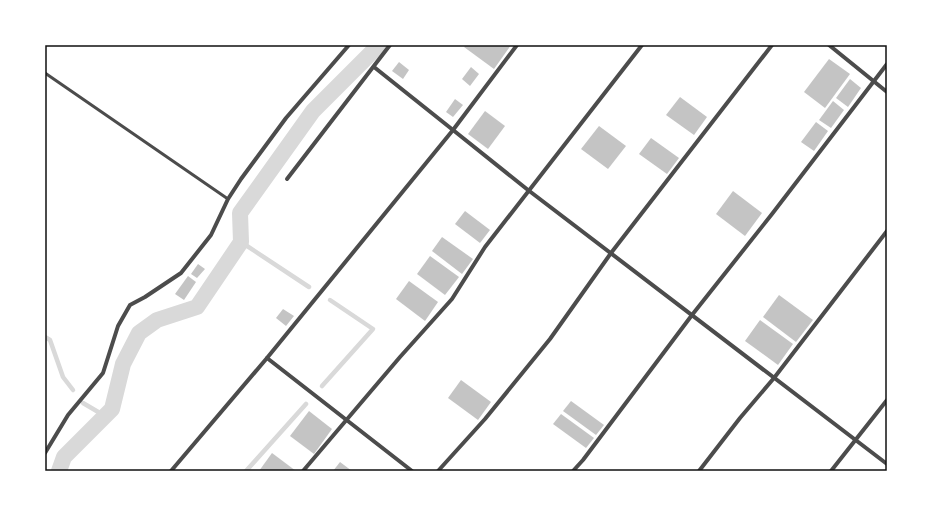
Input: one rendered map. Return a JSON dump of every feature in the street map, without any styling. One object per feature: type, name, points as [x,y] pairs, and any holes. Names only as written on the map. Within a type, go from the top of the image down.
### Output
[{"type":"street","points":[[45,453],[68,415],[103,374],[118,326],[130,305],[181,273],[211,235],[228,199],[241,179],[286,118],[349,45]]},
{"type":"street","points":[[287,179],[374,68],[390,45]]},
{"type":"street","points":[[171,471],[267,358],[453,130],[517,45]]},
{"type":"street","points":[[303,471],[400,357],[452,299],[485,247],[642,45]]},
{"type":"street","points":[[438,471],[485,419],[550,339],[611,253],[772,45]]},
{"type":"street","points":[[829,45],[887,92]]},
{"type":"street","points":[[573,471],[887,64]]},
{"type":"street","points":[[374,68],[528,190],[887,464]]},
{"type":"street","points":[[699,471],[740,418],[774,378],[887,231]]},
{"type":"street","points":[[267,358],[412,471]]},
{"type":"street","points":[[831,471],[887,400]]},
{"type":"lane","points":[[45,72],[228,199]]},
{"type":"building","points":[[466,45],[511,45],[494,69],[464,47]]},
{"type":"building","points":[[829,59],[850,74],[825,108],[804,92]]},
{"type":"building","points":[[399,62],[409,70],[403,79],[392,71]]},
{"type":"building","points":[[471,67],[479,74],[470,86],[462,79]]},
{"type":"building","points":[[850,79],[861,88],[848,107],[836,98]]},
{"type":"building","points":[[680,97],[707,117],[694,135],[666,115]]},
{"type":"building","points":[[455,99],[463,105],[453,117],[446,112]]},
{"type":"building","points":[[833,101],[844,110],[831,128],[819,120]]},
{"type":"building","points":[[485,111],[505,126],[488,149],[468,134]]},
{"type":"building","points":[[816,122],[828,131],[814,151],[801,142]]},
{"type":"building","points":[[599,126],[626,146],[608,169],[581,149]]},
{"type":"building","points":[[651,138],[679,158],[667,174],[639,154]]},
{"type":"building","points":[[733,191],[762,213],[745,236],[716,214]]},
{"type":"building","points":[[465,211],[490,230],[480,243],[455,224]]},
{"type":"building","points":[[442,237],[473,259],[462,274],[432,251]]},
{"type":"building","points":[[430,256],[459,277],[445,295],[417,274]]},
{"type":"building","points":[[198,264],[205,269],[197,278],[191,274]]},
{"type":"building","points":[[188,276],[196,282],[184,300],[175,294]]},
{"type":"building","points":[[409,281],[438,302],[425,321],[396,299]]},
{"type":"building","points":[[779,295],[813,320],[796,342],[763,317]]},
{"type":"building","points":[[283,309],[294,316],[286,326],[276,318]]},
{"type":"building","points":[[760,320],[793,344],[778,365],[745,341]]},
{"type":"building","points":[[461,380],[491,402],[478,420],[448,398]]},
{"type":"building","points":[[571,401],[604,425],[596,435],[563,411]]},
{"type":"building","points":[[309,411],[332,429],[314,454],[290,436]]},
{"type":"building","points":[[561,414],[594,438],[586,448],[553,424]]},
{"type":"building","points":[[272,453],[296,471],[259,471]]},
{"type":"building","points":[[340,462],[352,471],[333,471]]},
{"type":"waterway","points":[[59,471],[64,457],[112,409],[123,364],[139,333],[157,320],[197,307],[241,242],[240,213],[313,111],[379,45]]},
{"type":"waterway","points":[[241,242],[309,287]]},
{"type":"waterway","points":[[322,386],[373,329],[330,300]]},
{"type":"waterway","points":[[45,337],[50,340],[63,377],[73,390]]},
{"type":"waterway","points":[[83,403],[105,416]]},
{"type":"waterway","points":[[246,471],[306,404]]}]
